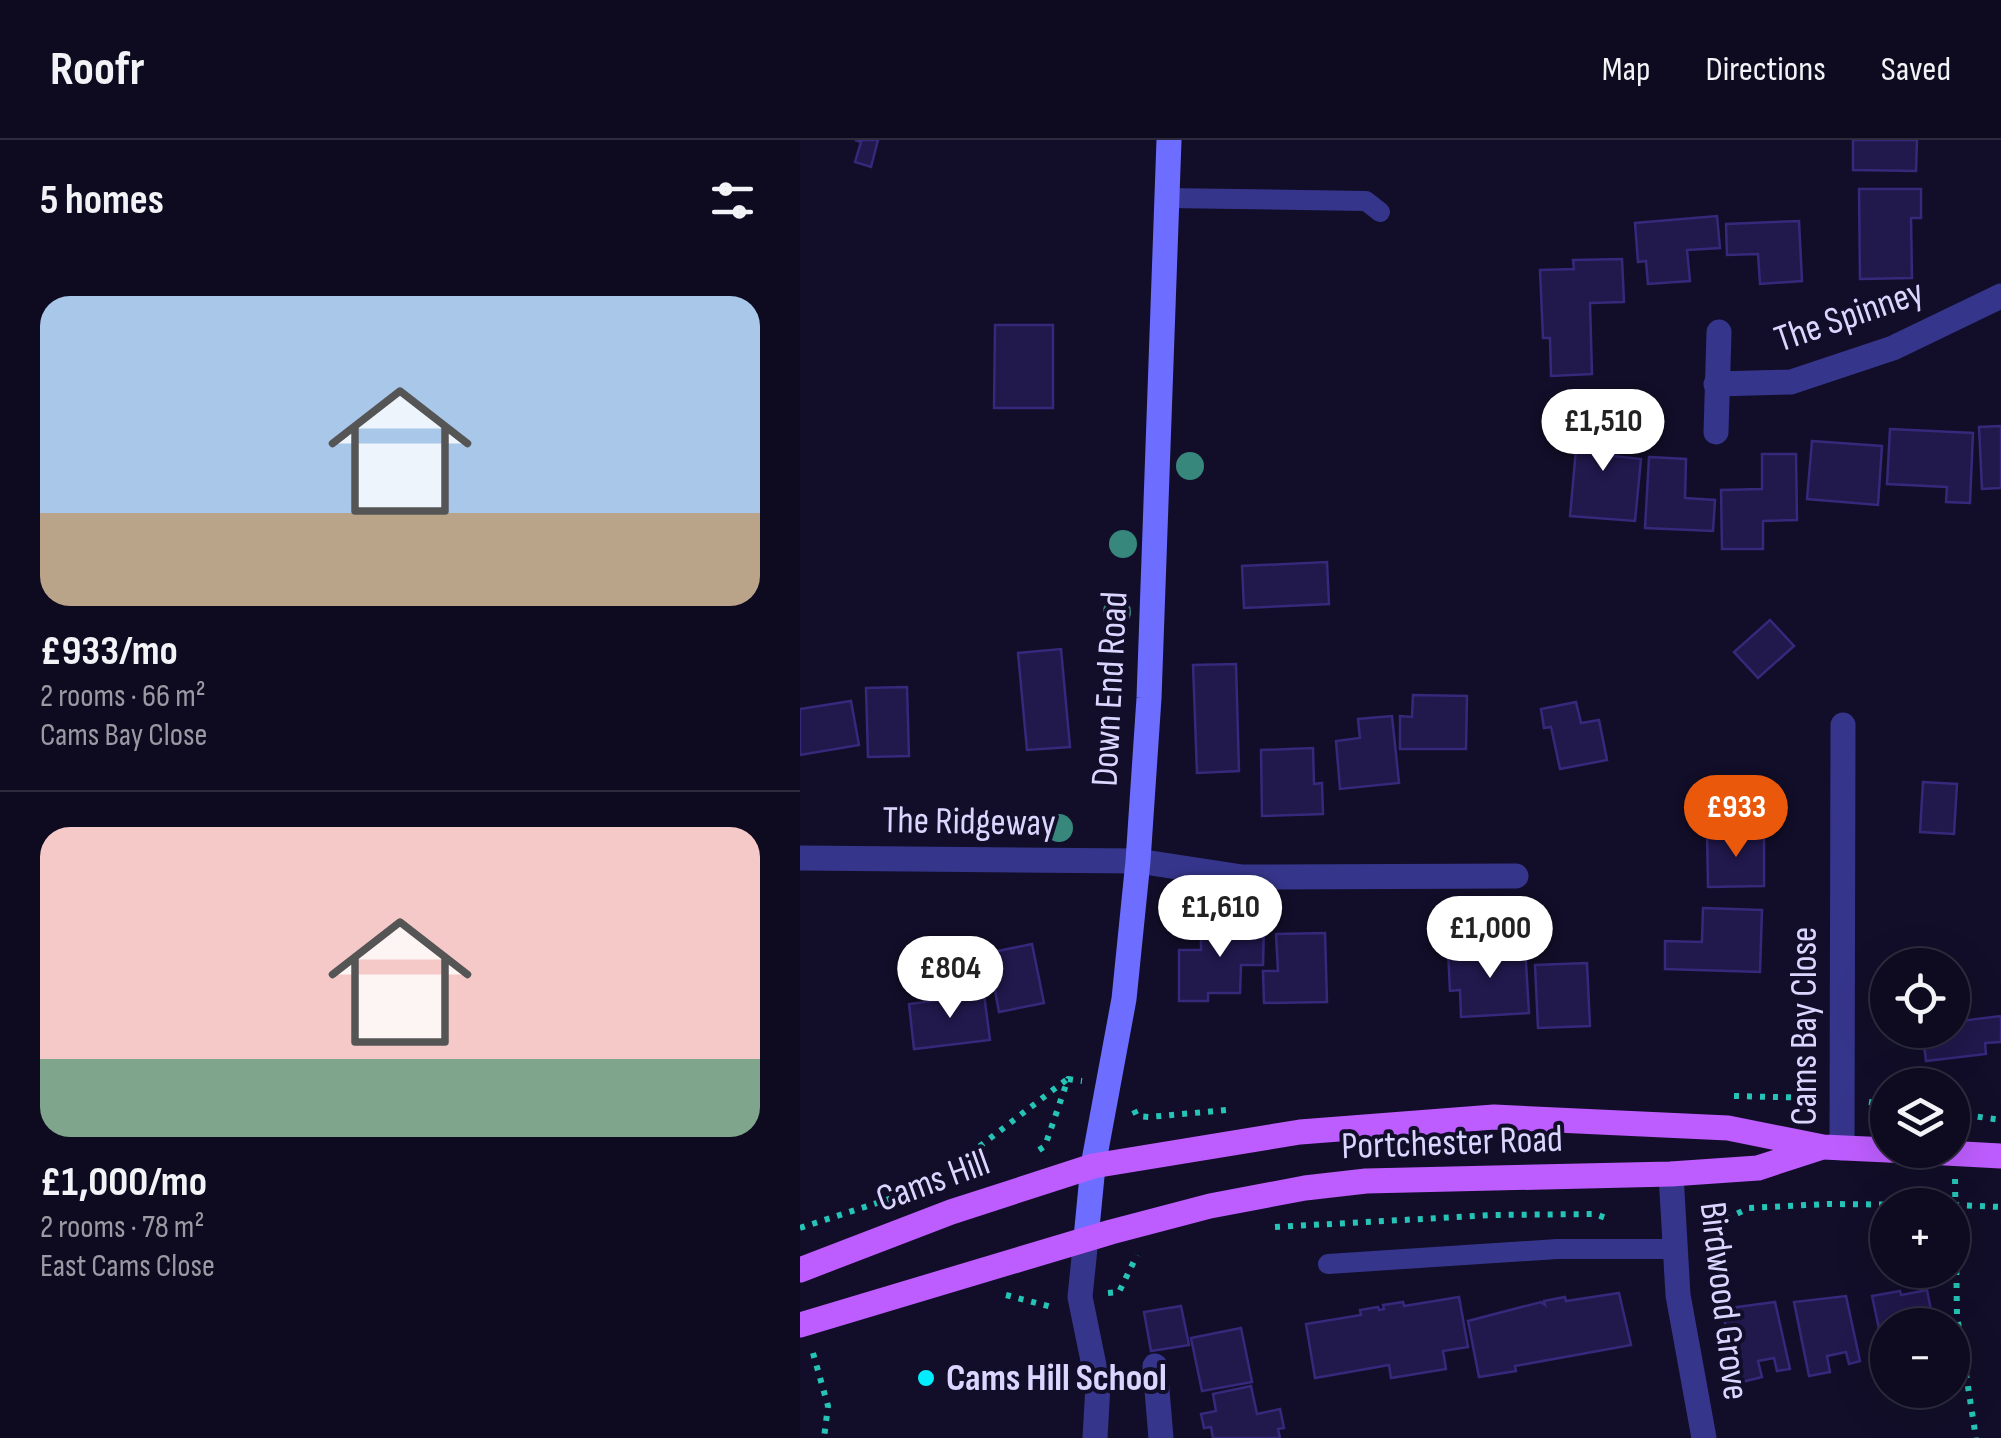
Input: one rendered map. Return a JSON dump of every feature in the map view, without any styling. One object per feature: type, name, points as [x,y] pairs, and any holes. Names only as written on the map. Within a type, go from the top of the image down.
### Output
[{"type":"main road","name":"Portchester Road","points":[[1093,1166],[1300,1132],[1494,1117],[1728,1128],[1833,1148],[1870,1149]]},
{"type":"main road","name":"Portchester Road","points":[[1086,1238],[1210,1206],[1320,1186],[1758,1168],[1833,1148]]},
{"type":"main road","name":"Portchester Road","points":[[1970,1154],[2001,1156]]},
{"type":"main road","name":"Cams Hill","points":[[800,1270],[952,1212],[1093,1166]]},
{"type":"main road","points":[[800,1324],[1086,1238]]},
{"type":"street","name":"Down End Road","points":[[1086,1238],[1093,1166],[1124,999],[1138,861],[1170,140]]},
{"type":"street","name":"The Spinney","points":[[1716,384],[1791,382],[1893,348],[2001,296]]},
{"type":"street","name":"The Spinney","points":[[1716,432],[1719,332]]},
{"type":"street","name":"Cams Bay Close","points":[[1833,1148],[1842,724]]},
{"type":"street","name":"The Ridgeway","points":[[800,858],[1138,861],[1242,876],[1516,876]]},
{"type":"street","name":"Birdwood Grove","points":[[1671,1174],[1678,1295],[1704,1438]]},
{"type":"street","points":[[1086,1238],[1080,1297],[1098,1385],[1095,1438]]},
{"type":"street","points":[[1155,1366],[1161,1438]]},
{"type":"lane","points":[[1167,198],[1366,202],[1380,212]]},
{"type":"lane","points":[[1328,1264],[1557,1249],[1675,1249]]},
{"type":"path","points":[[928,1186],[1068,1079]]},
{"type":"path","points":[[1970,1116],[2001,1120]]},
{"type":"path","points":[[1970,1206],[2001,1207]]},
{"type":"path","points":[[1956,1288],[1976,1438]]},
{"type":"path","points":[[813,1353],[828,1406],[824,1438]]},
{"type":"building","points":[[855,140],[878,140],[871,167],[855,162],[861,142]]},
{"type":"building","points":[[1853,140],[1917,140],[1916,171],[1853,170]]},
{"type":"building","points":[[1859,189],[1921,189],[1921,218],[1911,218],[1912,278],[1860,279]]},
{"type":"building","points":[[1717,216],[1720,248],[1687,250],[1690,281],[1648,284],[1646,261],[1638,262],[1635,223]]},
{"type":"building","points":[[1799,221],[1802,281],[1760,284],[1758,254],[1727,255],[1726,224]]},
{"type":"building","points":[[1622,259],[1624,302],[1590,303],[1592,374],[1551,376],[1550,338],[1543,338],[1540,270],[1574,269],[1573,260]]},
{"type":"building","points":[[995,325],[1053,325],[1053,408],[994,408]]},
{"type":"building","points":[[1579,416],[1617,419],[1614,456],[1641,459],[1635,521],[1570,516]]},
{"type":"building","points":[[2001,426],[2001,488],[1982,489],[1979,427]]},
{"type":"building","points":[[1890,429],[1973,433],[1970,503],[1946,502],[1947,487],[1887,484]]},
{"type":"building","points":[[1812,441],[1882,446],[1878,505],[1807,499]]},
{"type":"building","points":[[1762,454],[1796,454],[1797,520],[1763,521],[1763,549],[1722,549],[1721,490],[1762,489]]},
{"type":"building","points":[[1649,457],[1686,459],[1685,498],[1715,500],[1713,531],[1645,528]]},
{"type":"building","points":[[1327,562],[1329,604],[1244,608],[1242,566]]},
{"type":"building","points":[[1770,620],[1794,646],[1758,678],[1734,652]]},
{"type":"building","points":[[1061,649],[1070,747],[1027,750],[1018,653]]},
{"type":"building","points":[[1236,664],[1239,771],[1197,773],[1193,665]]},
{"type":"building","points":[[907,687],[909,756],[868,757],[866,688]]},
{"type":"building","points":[[1413,695],[1467,696],[1466,749],[1400,749],[1400,716],[1412,717]]},
{"type":"building","points":[[851,701],[859,745],[800,755],[800,709]]},
{"type":"building","points":[[1576,702],[1581,723],[1599,720],[1607,760],[1560,769],[1551,727],[1544,728],[1541,709]]},
{"type":"building","points":[[1392,716],[1399,783],[1340,789],[1336,741],[1360,738],[1358,719]]},
{"type":"building","points":[[1313,748],[1314,784],[1322,783],[1323,814],[1262,816],[1261,750]]},
{"type":"building","points":[[1923,782],[1957,784],[1954,834],[1920,832]]},
{"type":"building","points":[[1764,833],[1764,886],[1708,887],[1707,834]]},
{"type":"building","points":[[1703,908],[1762,910],[1760,972],[1665,969],[1665,941],[1702,942]]},
{"type":"building","points":[[1201,923],[1264,924],[1263,965],[1241,965],[1240,993],[1208,993],[1208,1001],[1179,1001],[1179,950],[1201,950]]},
{"type":"building","points":[[1325,933],[1327,1002],[1264,1003],[1263,971],[1278,971],[1276,934]]},
{"type":"building","points":[[1032,944],[1044,1003],[999,1012],[988,953]]},
{"type":"building","points":[[1525,946],[1529,1013],[1461,1017],[1460,990],[1450,991],[1448,951]]},
{"type":"building","points":[[1587,963],[1590,1026],[1538,1028],[1535,965]]},
{"type":"building","points":[[983,986],[990,1040],[914,1049],[909,1004],[966,997],[965,988]]},
{"type":"building","points":[[2001,1016],[2001,1042],[1985,1043],[1986,1054],[1926,1061],[1924,1048],[1970,1048],[1970,1020]]},
{"type":"building","points":[[1927,1290],[1931,1308],[1875,1308],[1872,1296],[1900,1291],[1901,1295]]},
{"type":"building","points":[[1619,1293],[1631,1345],[1515,1366],[1516,1371],[1479,1377],[1468,1321],[1565,1297],[1566,1301]]},
{"type":"building","points":[[1846,1296],[1860,1361],[1849,1364],[1846,1352],[1827,1356],[1830,1372],[1809,1376],[1794,1302]]},
{"type":"building","points":[[1459,1297],[1468,1347],[1443,1351],[1446,1369],[1391,1378],[1389,1365],[1315,1378],[1306,1324],[1361,1315],[1360,1310],[1384,1309],[1383,1305],[1403,1302],[1404,1306]]},
{"type":"building","points":[[1775,1302],[1790,1369],[1777,1371],[1774,1358],[1758,1361],[1762,1377],[1738,1383],[1722,1309]]},
{"type":"building","points":[[1181,1306],[1189,1345],[1151,1351],[1144,1312]]},
{"type":"building","points":[[1241,1328],[1252,1382],[1202,1391],[1191,1338]]},
{"type":"building","points":[[1251,1386],[1257,1414],[1280,1409],[1284,1428],[1278,1429],[1280,1438],[1213,1438],[1211,1427],[1204,1428],[1201,1414],[1216,1411],[1213,1394]]},
{"type":"place","name":"Cams Hill School","points":[[926,1378]]}]
